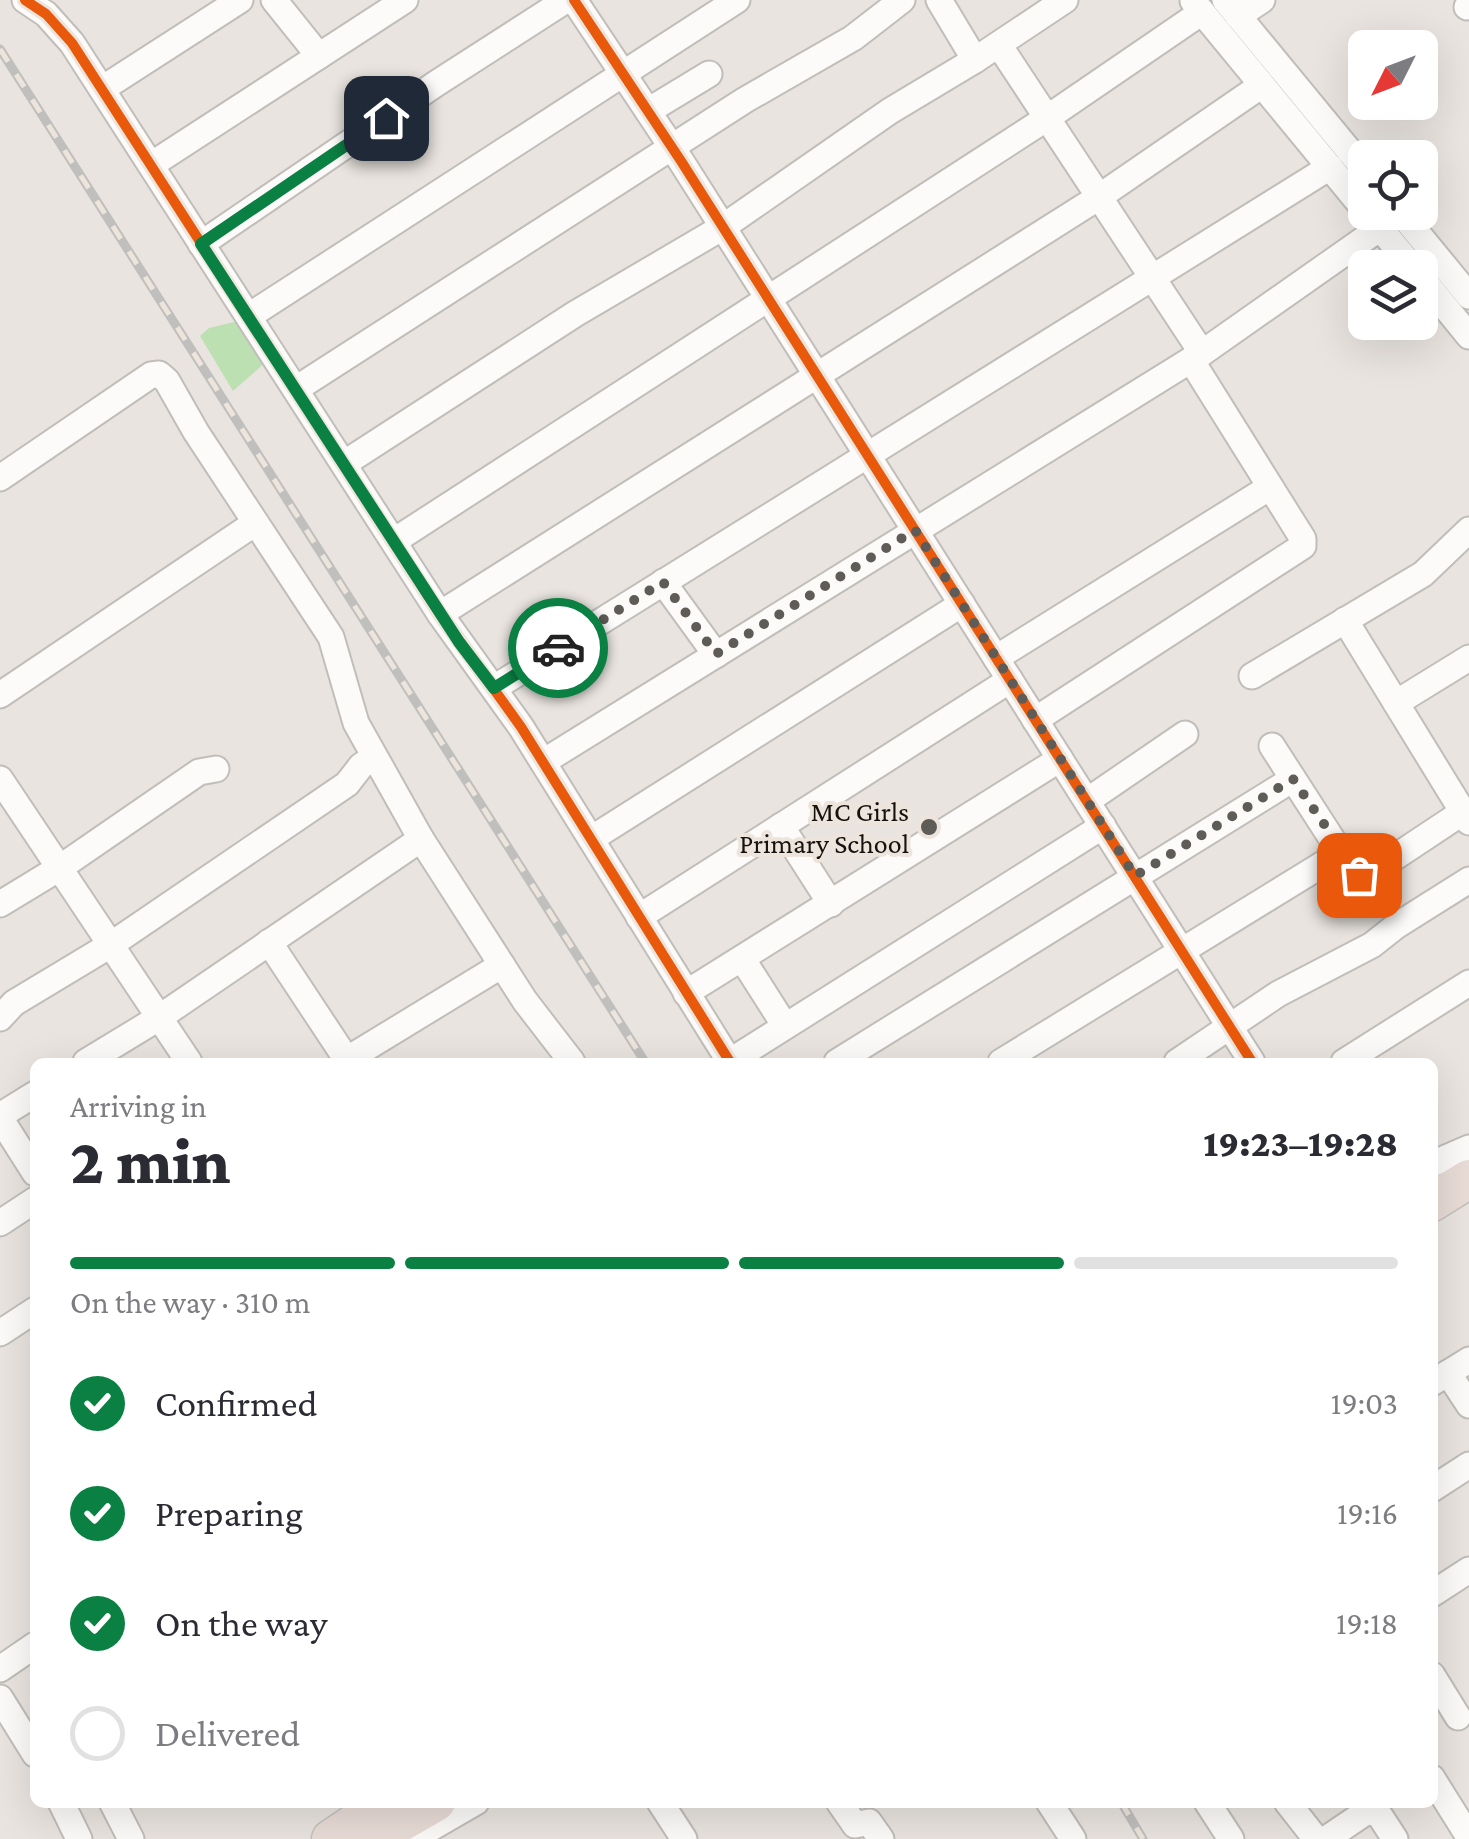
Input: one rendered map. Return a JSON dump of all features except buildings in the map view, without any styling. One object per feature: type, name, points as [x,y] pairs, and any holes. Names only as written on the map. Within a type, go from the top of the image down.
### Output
[{"type":"highway","points":[[1438,1169],[1469,1149]]},
{"type":"highway","points":[[1438,1198],[1469,1179]]},
{"type":"highway","points":[[330,1839],[377,1808]]},
{"type":"highway","points":[[372,1839],[426,1808]]},
{"type":"street","points":[[102,90],[240,0]]},
{"type":"street","points":[[274,0],[318,56]]},
{"type":"street","points":[[151,165],[405,0]]},
{"type":"street","points":[[201,244],[566,0]]},
{"type":"street","points":[[574,0],[723,227],[1249,1058]]},
{"type":"street","points":[[249,316],[737,0]]},
{"type":"street","points":[[296,389],[761,90],[853,38],[902,0]]},
{"type":"street","points":[[939,0],[976,60]]},
{"type":"street","points":[[345,463],[575,314],[723,227],[890,111],[1065,0]]},
{"type":"street","points":[[1262,0],[1232,8],[1348,149]]},
{"type":"street","points":[[46,5],[440,614],[542,762],[727,1058]]},
{"type":"street","points":[[394,541],[1047,118],[1197,6],[1348,185]]},
{"type":"street","points":[[999,44],[1153,278],[1303,539],[1301,550],[1036,720]]},
{"type":"street","points":[[648,111],[709,74]]},
{"type":"street","points":[[440,614],[1099,196],[1262,85]]},
{"type":"street","points":[[494,688],[1330,167]]},
{"type":"street","points":[[542,762],[1196,357],[1360,230]]},
{"type":"street","points":[[1394,230],[1469,296]]},
{"type":"street","points":[[1438,298],[1469,336]]},
{"type":"street","points":[[0,478],[150,375],[159,374],[168,381],[196,432],[331,638],[356,723],[420,839],[538,1020],[569,1058]]},
{"type":"street","points":[[639,916],[781,826],[1270,487]]},
{"type":"street","points":[[0,695],[255,523]]},
{"type":"street","points":[[1252,676],[1424,574],[1469,530]]},
{"type":"street","points":[[663,582],[716,654]]},
{"type":"street","points":[[591,840],[962,604]]},
{"type":"street","points":[[1272,746],[1356,873],[1365,876],[1466,817],[1345,620]]},
{"type":"street","points":[[1396,704],[1469,658]]},
{"type":"street","points":[[1087,801],[1185,734]]},
{"type":"street","points":[[0,1018],[14,1003],[112,944],[347,784],[373,758]]},
{"type":"street","points":[[686,993],[1060,759]]},
{"type":"street","points":[[0,904],[199,772],[216,769]]},
{"type":"street","points":[[0,779],[186,1058]]},
{"type":"street","points":[[843,1058],[1293,779]]},
{"type":"street","points":[[781,826],[831,904]]},
{"type":"street","points":[[735,1058],[1103,826]]},
{"type":"street","points":[[93,1058],[160,1017],[420,839]]},
{"type":"street","points":[[1016,1058],[1341,852]]},
{"type":"street","points":[[1182,1058],[1278,994],[1372,945],[1469,880]]},
{"type":"street","points":[[269,942],[343,1058]]},
{"type":"street","points":[[743,960],[785,1026]]},
{"type":"street","points":[[350,1058],[502,965]]},
{"type":"street","points":[[1350,1058],[1469,983]]},
{"type":"street","points":[[30,1096],[3,1109],[3,1125],[30,1166]]},
{"type":"street","points":[[1438,1162],[1469,1149]]},
{"type":"street","points":[[1438,1216],[1469,1188]]},
{"type":"street","points":[[0,1222],[30,1203]]},
{"type":"street","points":[[0,1332],[30,1313]]},
{"type":"street","points":[[1450,1372],[1469,1405]]},
{"type":"street","points":[[1438,1485],[1469,1465]]},
{"type":"street","points":[[1438,1590],[1469,1570]]},
{"type":"street","points":[[0,1668],[30,1649]]},
{"type":"street","points":[[1438,1691],[1448,1715]]},
{"type":"street","points":[[0,1698],[30,1746]]},
{"type":"street","points":[[1438,1787],[1469,1836]]},
{"type":"street","points":[[63,1808],[79,1839]]},
{"type":"street","points":[[115,1808],[132,1839]]},
{"type":"street","points":[[330,1839],[355,1808]]},
{"type":"street","points":[[412,1839],[466,1808]]},
{"type":"street","points":[[664,1808],[684,1839]]},
{"type":"street","points":[[843,1808],[855,1826],[869,1822],[881,1839]]},
{"type":"street","points":[[1053,1808],[1073,1839]]},
{"type":"street","points":[[1211,1808],[1231,1839]]},
{"type":"street","points":[[1292,1808],[1316,1839]]},
{"type":"street","points":[[1326,1839],[1369,1810],[1380,1816],[1395,1839]]},
{"type":"shaded area","points":[[238,321],[268,360],[233,391],[200,336],[209,328]]},
{"type":"railway","points":[[0,49],[642,1058]]},
{"type":"railway","points":[[1125,1808],[1143,1839]]},
{"type":"cycle path","points":[[25,0],[46,14],[72,43],[440,614],[521,727],[728,1058]]},
{"type":"cycle path","points":[[574,0],[681,161],[1249,1058]]},
{"type":"way so far","points":[[558,648],[663,582],[716,654],[915,530],[1135,876],[1293,779],[1359,875]]},
{"type":"place","name":"MC Girls Primary School","points":[[929,827]]},
{"type":"route","points":[[386,118],[201,244],[459,642],[494,688],[558,648]]}]
